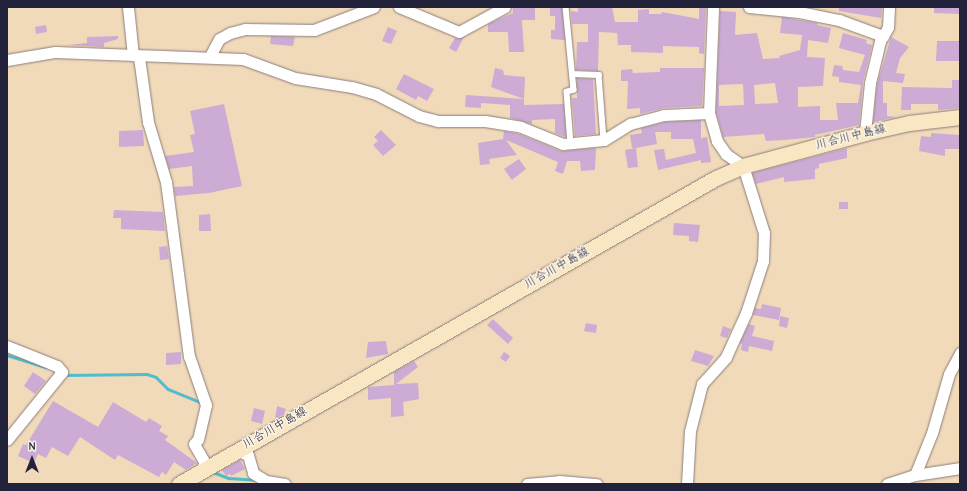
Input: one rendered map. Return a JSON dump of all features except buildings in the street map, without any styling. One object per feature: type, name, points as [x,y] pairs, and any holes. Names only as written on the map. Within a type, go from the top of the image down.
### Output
[{"type":"main road","name":"川合川中島線","points":[[179,484],[236,450],[716,178],[742,166],[865,133],[909,123],[960,117]]},
{"type":"street","points":[[128,7],[133,55]]},
{"type":"street","points":[[210,56],[219,39],[230,33],[245,29],[314,30],[374,7]]},
{"type":"street","points":[[399,7],[459,32],[505,7]]},
{"type":"street","points":[[687,484],[690,431],[702,384],[726,357],[746,313],[762,261],[762,221],[742,166],[726,154],[716,141],[709,113],[713,7]]},
{"type":"street","points":[[749,7],[799,12],[839,20],[883,36]]},
{"type":"street","points":[[865,133],[870,83],[883,36],[888,26],[889,7]]},
{"type":"street","points":[[7,60],[55,52],[210,56],[243,59],[295,78],[352,87],[376,94],[419,116],[438,121],[485,121],[521,128],[554,141],[571,144],[604,140],[630,124],[664,115],[709,113]]},
{"type":"street","points":[[133,55],[139,57],[148,122],[166,182],[189,356],[206,405],[198,439],[194,444],[205,463],[200,471]]},
{"type":"street","points":[[7,346],[57,366],[61,376],[7,440]]},
{"type":"street","points":[[915,475],[932,433],[950,374],[960,353]]},
{"type":"street","points":[[236,450],[248,455],[253,473],[266,481],[285,484]]},
{"type":"street","points":[[887,484],[915,475],[960,468]]},
{"type":"street","points":[[527,484],[559,481],[597,484]]},
{"type":"lane","points":[[566,7],[574,90],[567,92],[571,144]]},
{"type":"lane","points":[[572,74],[599,74],[604,140]]},
{"type":"waterway","points":[[7,355],[46,367]]},
{"type":"waterway","points":[[63,375],[147,374],[156,377],[168,389],[200,402]]},
{"type":"waterway","points":[[213,472],[229,478],[255,480]]}]
